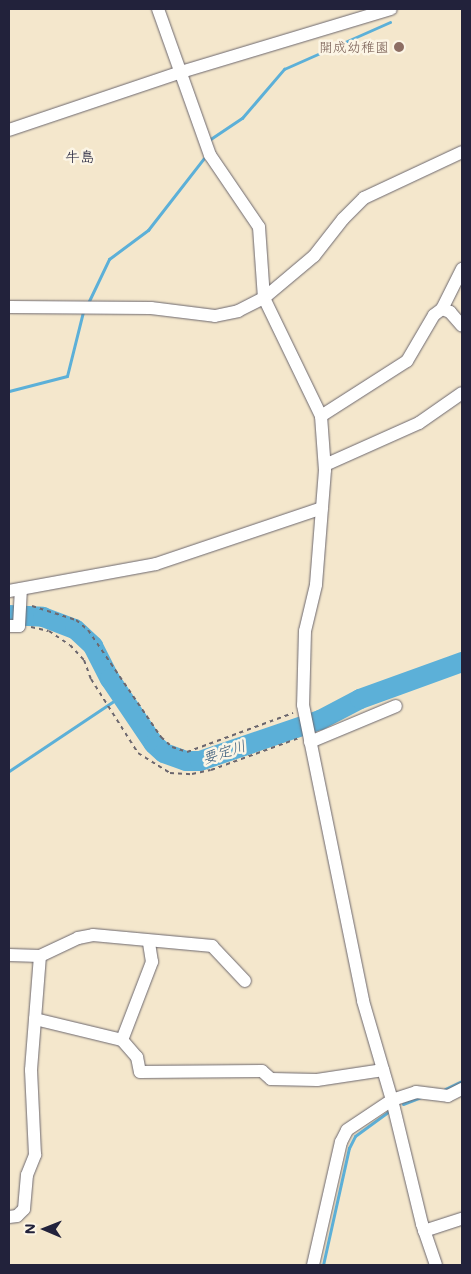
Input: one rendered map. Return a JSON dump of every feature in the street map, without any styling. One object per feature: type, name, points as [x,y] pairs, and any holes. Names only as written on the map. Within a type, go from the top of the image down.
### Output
[{"type":"street","points":[[158,9],[210,155],[259,227],[264,298],[321,416],[324,465],[322,508],[316,585],[305,631],[303,705],[363,1001],[392,1100],[424,1231],[436,1265]]},
{"type":"street","points":[[9,130],[180,72],[391,9]]},
{"type":"street","points":[[9,307],[146,308],[214,316],[238,312],[264,298],[314,256],[343,219],[364,198],[462,152]]},
{"type":"street","points":[[321,416],[407,361],[434,315],[442,309],[462,269]]},
{"type":"street","points":[[442,309],[450,312],[462,326]]},
{"type":"street","points":[[324,465],[419,423],[462,393]]},
{"type":"street","points":[[16,625],[20,605],[15,590],[163,562],[322,508]]},
{"type":"street","points":[[309,737],[396,706]]},
{"type":"street","points":[[9,955],[40,956],[78,938],[93,935],[149,942],[212,946],[245,981]]},
{"type":"street","points":[[122,1040],[152,962],[149,942]]},
{"type":"street","points":[[9,1217],[17,1216],[24,1209],[27,1175],[35,1155],[31,1070],[40,956]]},
{"type":"street","points":[[35,1019],[122,1040],[136,1057],[140,1072],[262,1071],[271,1079],[317,1080],[383,1070]]},
{"type":"street","points":[[314,1265],[341,1142],[347,1130],[392,1100],[416,1092],[448,1096],[462,1089]]},
{"type":"street","points":[[424,1231],[462,1219]]},
{"type":"path","points":[[20,605],[69,617],[88,630],[160,737],[172,747],[187,752],[295,712],[303,705]]},
{"type":"path","points":[[16,625],[49,631],[70,645],[84,660],[102,697],[138,753],[170,773],[192,774],[210,770],[291,740],[309,737]]},
{"type":"waterway","points":[[209,140],[242,118],[284,69],[390,22]]},
{"type":"waterway","points":[[88,303],[109,259],[148,230],[204,158]]},
{"type":"waterway","points":[[9,391],[67,376],[83,312]]},
{"type":"waterway","name":"要定川","points":[[9,615],[43,617],[75,629],[93,646],[110,679],[154,744],[164,753],[186,761],[200,761],[320,720],[360,699],[462,662]]},
{"type":"waterway","points":[[9,771],[121,696]]},
{"type":"waterway","points":[[445,1089],[462,1081]]},
{"type":"waterway","points":[[403,1104],[421,1097]]},
{"type":"waterway","points":[[323,1265],[349,1148],[355,1136],[388,1112]]},
{"type":"place","name":"開成幼稚園","points":[[399,47]]},
{"type":"district","name":"牛島","points":[[80,157]]}]
